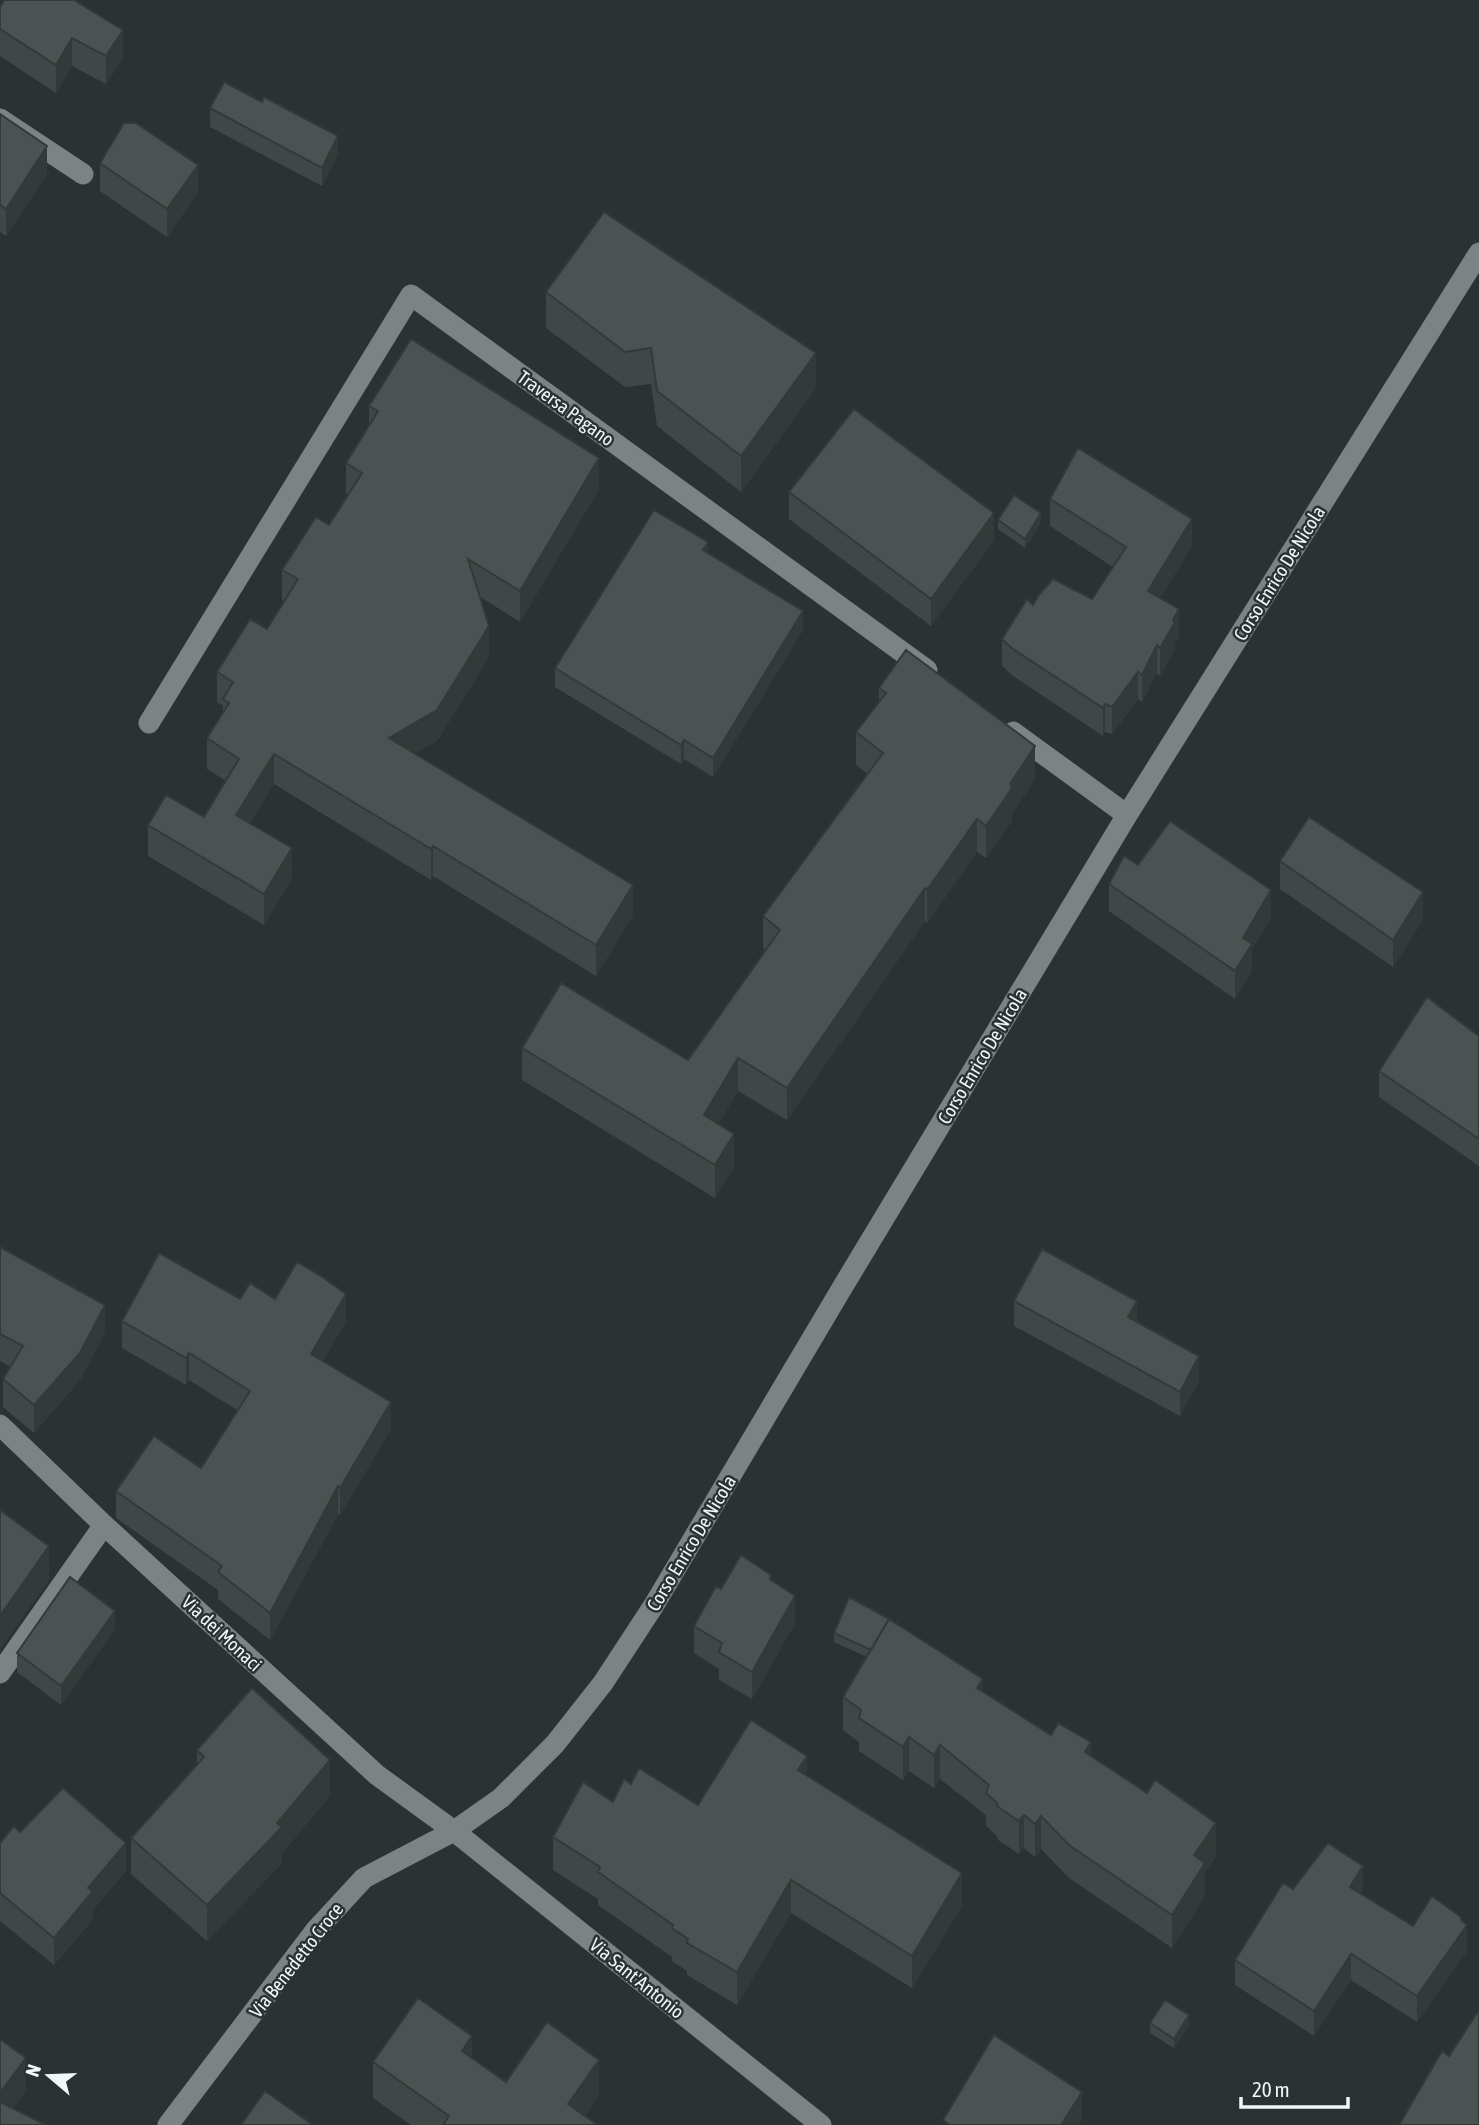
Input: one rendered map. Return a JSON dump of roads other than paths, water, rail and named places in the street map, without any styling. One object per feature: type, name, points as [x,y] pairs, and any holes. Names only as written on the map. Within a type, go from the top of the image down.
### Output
[{"type":"street","points":[[0,119],[83,174]]},
{"type":"street","name":"Corso Enrico De Nicola","points":[[454,1831],[501,1798],[555,1744],[603,1684],[654,1605],[1127,816],[1479,253]]},
{"type":"street","name":"Traversa Pagano","points":[[149,723],[411,295],[948,685]]},
{"type":"street","points":[[993,718],[1127,816]]},
{"type":"street","name":"Via dei Monaci","points":[[0,1425],[104,1525],[377,1775],[454,1831]]},
{"type":"street","points":[[0,1674],[104,1525]]},
{"type":"street","name":"Via Benedetto Croce","points":[[168,2125],[315,1931],[364,1878],[454,1831]]},
{"type":"street","name":"Via Sant'Antonio","points":[[454,1831],[821,2125]]}]
